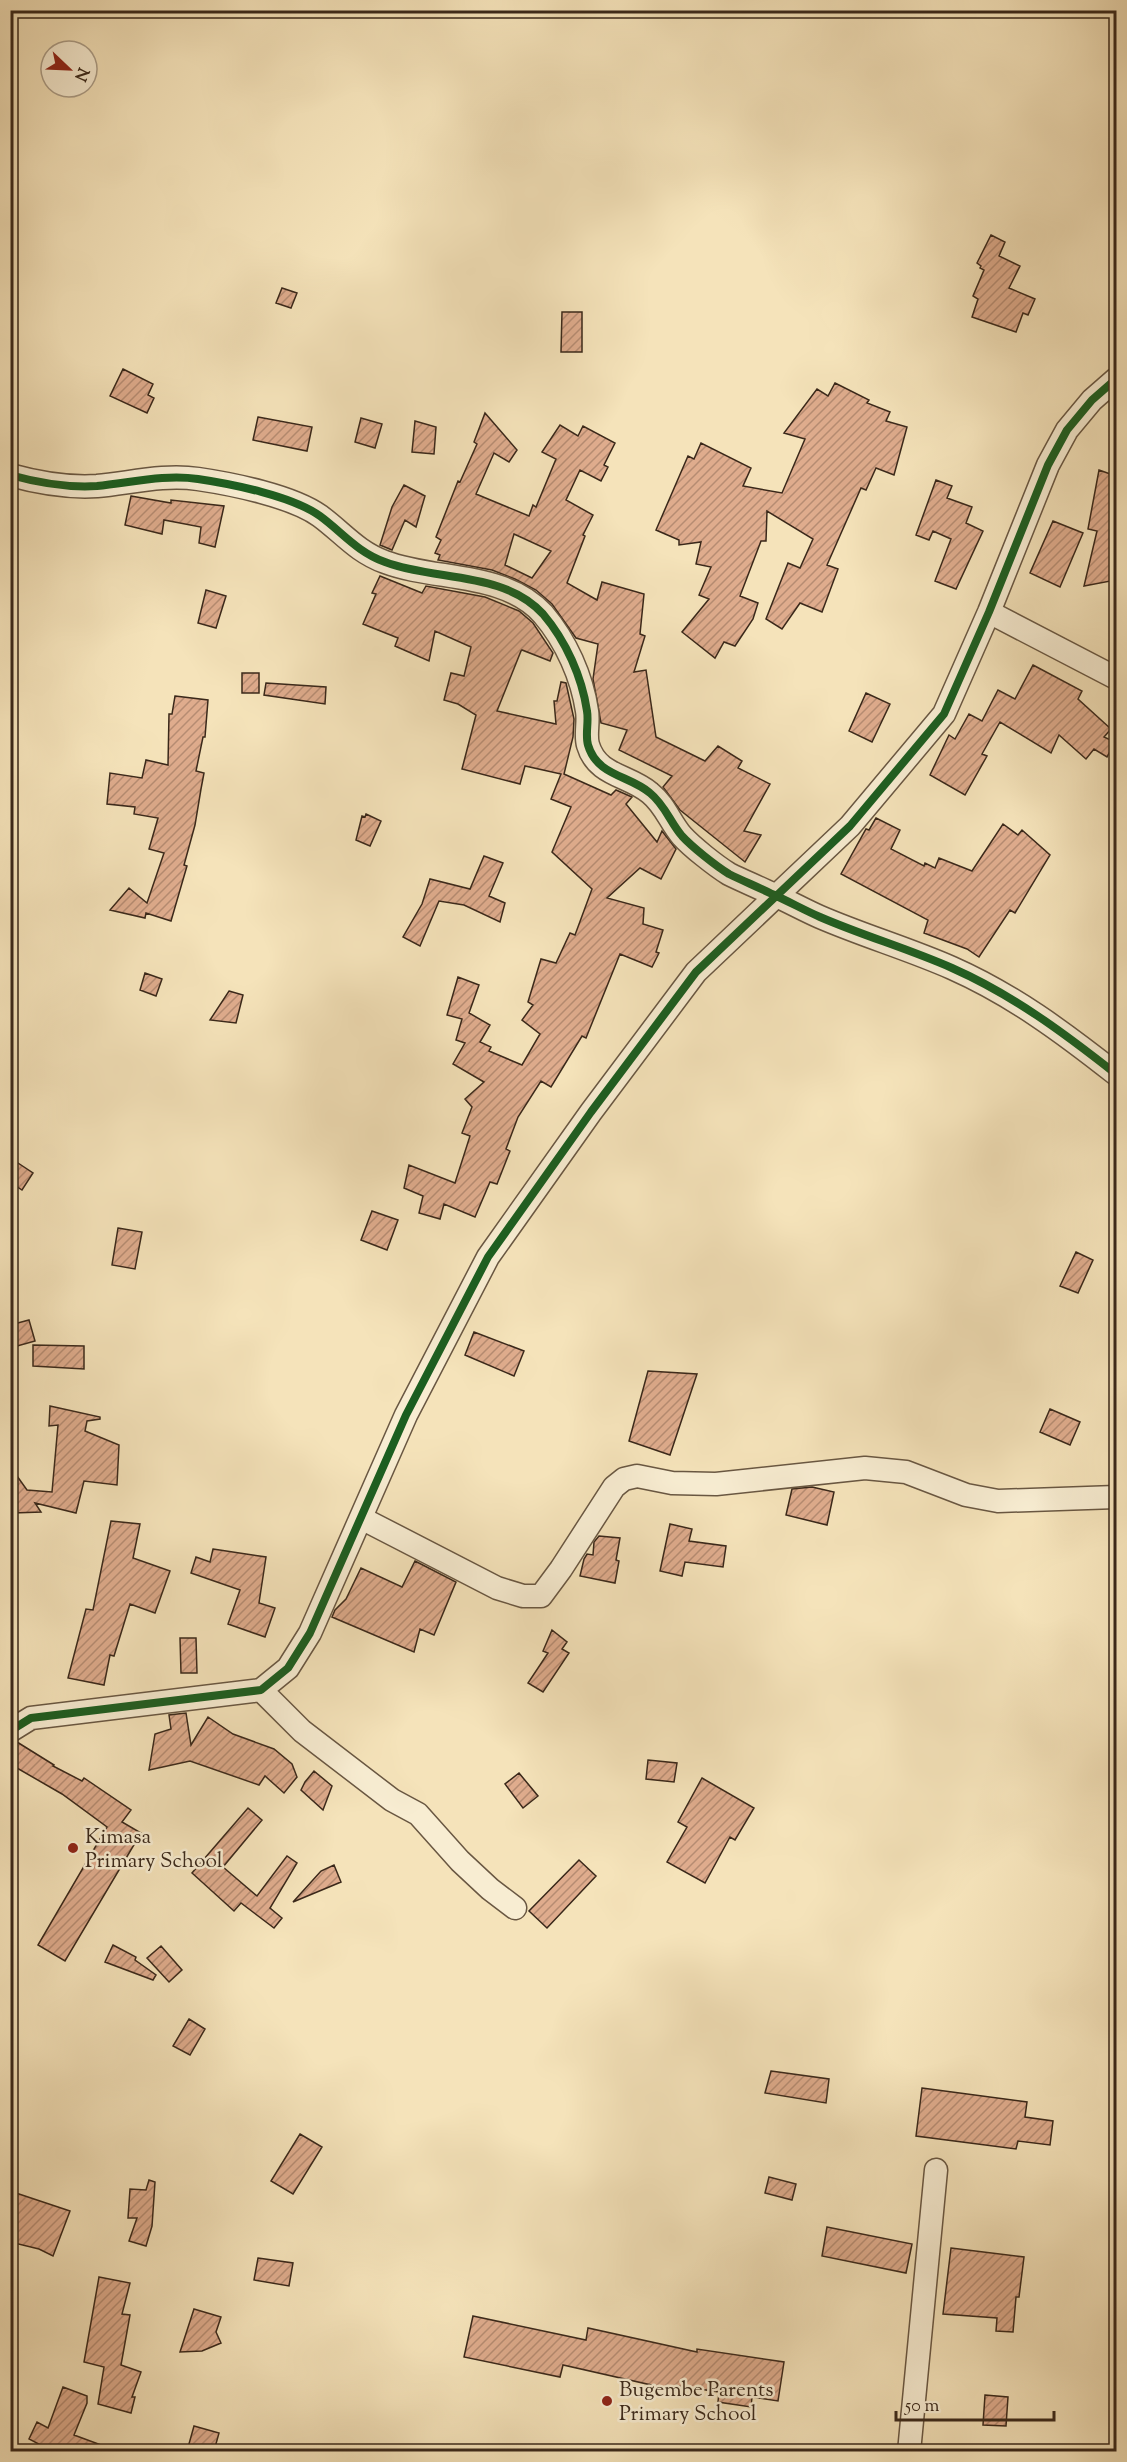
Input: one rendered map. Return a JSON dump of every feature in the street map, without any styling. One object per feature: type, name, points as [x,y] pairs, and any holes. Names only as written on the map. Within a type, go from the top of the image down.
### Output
[{"type":"street","points":[[10,1731],[31,1718],[261,1690],[288,1668],[310,1633],[406,1415],[488,1257],[591,1112],[696,972],[850,826],[944,714],[1048,465],[1067,430],[1092,400],[1116,379]]},
{"type":"street","points":[[10,476],[44,484],[70,486],[96,486],[146,479],[194,478],[248,488],[298,505],[319,516],[337,533],[366,553],[386,562],[489,584],[521,597],[541,612],[560,638],[578,676],[587,712],[588,744],[597,761],[608,772],[647,790],[660,802],[682,836],[728,873],[821,918],[953,968],[1009,996],[1056,1027],[1116,1074]]},
{"type":"street","points":[[988,612],[1116,678]]},
{"type":"street","points":[[361,1518],[497,1588],[523,1596],[541,1596],[614,1487],[624,1479],[637,1476],[672,1483],[716,1484],[865,1468],[906,1472],[966,1496],[998,1501],[1116,1497]]},
{"type":"street","points":[[261,1690],[302,1731],[392,1800],[418,1814],[460,1861],[515,1908]]},
{"type":"street","points":[[909,2451],[936,2170]]},
{"type":"building","points":[[991,235],[1005,242],[999,256],[1020,266],[1009,288],[1035,299],[1028,315],[1023,313],[1016,332],[972,317],[978,299],[973,296],[984,270],[977,263]]},
{"type":"building","points":[[282,288],[297,293],[291,308],[276,303]]},
{"type":"building","points":[[562,312],[582,312],[582,352],[561,352]]},
{"type":"building","points":[[123,369],[153,384],[148,395],[154,398],[147,413],[110,396]]},
{"type":"building","points":[[835,383],[869,400],[867,403],[890,412],[886,421],[907,427],[894,475],[876,468],[866,490],[861,488],[827,565],[838,569],[822,612],[800,603],[782,629],[766,619],[788,563],[800,568],[813,539],[767,511],[766,541],[761,541],[740,596],[758,603],[753,619],[735,646],[724,642],[715,658],[682,632],[709,599],[699,595],[711,567],[696,564],[701,542],[679,545],[679,540],[656,530],[688,456],[694,459],[701,443],[751,468],[743,486],[782,493],[805,439],[784,433],[817,389],[828,396]]},
{"type":"building","points":[[485,413],[517,450],[509,462],[494,453],[476,494],[529,516],[533,505],[536,507],[556,459],[542,452],[560,425],[578,436],[583,426],[615,443],[604,465],[608,467],[601,481],[580,470],[566,500],[593,515],[583,535],[585,536],[567,583],[597,600],[602,582],[644,594],[640,634],[645,636],[634,672],[646,670],[656,737],[705,761],[718,746],[742,761],[738,768],[770,784],[744,831],[761,835],[745,862],[680,810],[663,787],[672,776],[619,750],[627,730],[601,723],[593,679],[598,644],[576,638],[552,604],[536,590],[492,570],[438,560],[440,555],[435,553],[441,540],[436,537],[458,481],[460,482],[477,444],[474,442]],"holes":[[[514,534],[551,551],[532,578],[505,565]]]},
{"type":"building","points":[[258,417],[312,427],[307,451],[253,440]]},
{"type":"building","points":[[361,418],[382,424],[375,448],[355,442]]},
{"type":"building","points":[[415,421],[436,427],[434,454],[412,452]]},
{"type":"building","points":[[1099,470],[1116,476],[1116,580],[1084,586],[1097,531],[1088,529]]},
{"type":"building","points":[[936,480],[952,486],[947,498],[972,507],[966,523],[983,531],[956,589],[935,581],[951,539],[933,531],[929,540],[916,535]]},
{"type":"building","points":[[404,485],[425,496],[416,527],[405,520],[392,550],[380,545],[392,507]]},
{"type":"building","points":[[131,496],[171,503],[171,500],[224,506],[215,547],[199,543],[201,527],[164,520],[162,534],[125,525]]},
{"type":"building","points":[[1053,521],[1083,533],[1060,587],[1030,573]]},
{"type":"building","points":[[380,576],[422,593],[426,586],[485,597],[519,611],[533,623],[553,653],[550,661],[522,650],[497,711],[556,724],[554,701],[557,701],[561,682],[566,683],[574,719],[573,737],[564,774],[611,795],[616,790],[632,797],[626,804],[657,842],[662,831],[676,849],[661,879],[640,868],[607,898],[644,908],[643,924],[663,930],[656,952],[659,953],[652,967],[620,954],[586,1038],[582,1036],[551,1087],[541,1081],[518,1117],[506,1149],[510,1151],[497,1184],[490,1182],[475,1217],[444,1204],[440,1219],[419,1213],[423,1196],[404,1188],[409,1165],[455,1183],[470,1136],[462,1133],[472,1107],[465,1099],[484,1082],[453,1064],[465,1043],[456,1040],[462,1019],[447,1015],[458,977],[479,985],[469,1013],[490,1025],[480,1042],[491,1047],[489,1051],[522,1065],[540,1034],[522,1020],[533,1005],[528,1002],[541,959],[556,963],[570,933],[575,935],[592,889],[552,852],[571,807],[551,799],[561,774],[525,766],[520,784],[462,769],[476,715],[458,704],[444,700],[451,673],[464,676],[471,647],[435,631],[429,661],[395,646],[398,638],[363,624],[376,594],[372,593]]},
{"type":"building","points":[[206,590],[226,596],[216,628],[198,623]]},
{"type":"building","points":[[1033,665],[1082,691],[1078,699],[1111,729],[1104,737],[1115,742],[1107,757],[1094,749],[1086,759],[1059,735],[1051,753],[1000,722],[982,754],[987,756],[965,795],[930,775],[949,735],[955,739],[969,714],[982,721],[998,690],[1015,699]]},
{"type":"building","points":[[242,673],[259,673],[259,693],[242,693]]},
{"type":"building","points":[[266,683],[326,687],[325,704],[264,695]]},
{"type":"building","points":[[866,693],[890,704],[872,742],[849,731]]},
{"type":"building","points":[[175,696],[208,700],[205,737],[203,737],[196,771],[204,773],[195,825],[184,865],[187,866],[171,921],[146,913],[145,918],[110,910],[129,888],[147,903],[164,853],[149,849],[158,818],[134,814],[135,807],[107,804],[110,773],[142,778],[146,760],[168,765],[169,714],[172,714]]},
{"type":"building","points":[[366,814],[381,821],[370,846],[356,840],[362,816],[365,817]]},
{"type":"building","points":[[876,818],[900,830],[891,849],[924,866],[925,863],[935,868],[939,858],[972,871],[1003,824],[1018,835],[1022,830],[1050,855],[1015,913],[1010,910],[979,957],[967,949],[924,933],[928,920],[841,874],[866,829],[869,830]]},
{"type":"building","points":[[484,856],[503,863],[489,896],[505,903],[500,922],[464,905],[439,901],[420,946],[403,937],[422,904],[430,879],[470,889]]},
{"type":"building","points":[[145,973],[162,979],[156,996],[140,990]]},
{"type":"building","points":[[229,991],[243,995],[236,1023],[210,1020]]},
{"type":"building","points":[[18,1163],[33,1173],[22,1190],[10,1182],[10,1175]]},
{"type":"building","points":[[372,1211],[398,1220],[387,1250],[361,1240]]},
{"type":"building","points":[[118,1228],[142,1232],[135,1269],[112,1265]]},
{"type":"building","points":[[1076,1252],[1093,1260],[1078,1293],[1060,1286]]},
{"type":"building","points":[[29,1320],[35,1341],[10,1348],[10,1325]]},
{"type":"building","points":[[474,1332],[524,1351],[514,1376],[465,1355]]},
{"type":"building","points":[[33,1345],[84,1346],[84,1369],[33,1366]]},
{"type":"building","points":[[648,1371],[697,1374],[670,1455],[629,1441]]},
{"type":"building","points":[[50,1406],[100,1417],[100,1419],[87,1421],[85,1431],[119,1445],[117,1485],[84,1481],[76,1513],[35,1503],[41,1512],[13,1513],[12,1469],[27,1490],[52,1492],[58,1425],[49,1426]]},
{"type":"building","points":[[1050,1409],[1080,1422],[1070,1445],[1040,1432]]},
{"type":"building","points":[[812,1487],[834,1492],[827,1525],[786,1515],[792,1489]]},
{"type":"building","points":[[111,1521],[140,1524],[133,1558],[170,1571],[155,1613],[130,1604],[114,1656],[110,1655],[104,1685],[68,1678],[86,1609],[93,1610]]},
{"type":"building","points":[[670,1524],[692,1529],[689,1541],[726,1546],[723,1567],[685,1562],[682,1576],[660,1571]]},
{"type":"building","points":[[599,1536],[620,1538],[615,1583],[580,1576],[584,1559],[587,1554],[593,1555],[594,1542]]},
{"type":"building","points":[[213,1549],[266,1557],[259,1603],[275,1608],[265,1637],[228,1624],[240,1590],[191,1573],[196,1557],[210,1562]]},
{"type":"building","points":[[415,1561],[456,1582],[434,1635],[420,1629],[414,1652],[332,1617],[335,1610],[346,1599],[361,1568],[402,1587]]},
{"type":"building","points":[[552,1630],[567,1642],[562,1649],[569,1653],[543,1692],[528,1683],[548,1653],[543,1651]]},
{"type":"building","points":[[180,1638],[196,1638],[197,1673],[181,1673]]},
{"type":"building","points":[[186,1713],[191,1745],[208,1717],[233,1734],[274,1749],[292,1764],[297,1777],[284,1793],[265,1776],[259,1785],[190,1761],[149,1770],[155,1734],[171,1729],[169,1715]]},
{"type":"building","points":[[17,1742],[53,1766],[82,1781],[84,1778],[131,1810],[122,1822],[141,1833],[65,1961],[38,1945],[107,1827],[62,1794],[10,1764],[10,1744]]},
{"type":"building","points":[[648,1760],[677,1763],[674,1782],[646,1779]]},
{"type":"building","points":[[314,1771],[332,1786],[323,1810],[301,1790]]},
{"type":"building","points":[[519,1773],[538,1796],[523,1808],[505,1784]]},
{"type":"building","points":[[702,1778],[754,1808],[735,1840],[730,1837],[705,1883],[667,1862],[687,1827],[678,1822]]},
{"type":"building","points":[[248,1808],[262,1820],[223,1867],[257,1896],[287,1856],[297,1863],[270,1908],[282,1918],[274,1928],[241,1903],[234,1911],[192,1873]]},
{"type":"building","points":[[579,1860],[596,1876],[547,1928],[529,1911]]},
{"type":"building","points":[[334,1865],[341,1882],[293,1902],[321,1871]]},
{"type":"building","points":[[113,1945],[136,1957],[135,1960],[156,1975],[153,1980],[105,1962]]},
{"type":"building","points":[[161,1946],[182,1970],[169,1982],[147,1958]]},
{"type":"building","points":[[189,2019],[205,2029],[190,2055],[173,2046]]},
{"type":"building","points":[[771,2071],[829,2079],[826,2103],[765,2093]]},
{"type":"building","points":[[922,2088],[1027,2102],[1025,2117],[1053,2121],[1050,2145],[1018,2141],[1016,2149],[916,2136]]},
{"type":"building","points":[[300,2134],[322,2147],[293,2194],[271,2181]]},
{"type":"building","points":[[769,2177],[796,2184],[792,2200],[765,2193]]},
{"type":"building","points":[[149,2180],[155,2182],[152,2226],[146,2246],[129,2241],[137,2218],[128,2218],[130,2189],[146,2190]]},
{"type":"building","points":[[16,2193],[70,2211],[53,2256],[39,2249],[10,2242],[10,2207]]},
{"type":"building","points":[[827,2227],[912,2244],[906,2273],[822,2256]]},
{"type":"building","points":[[951,2248],[1024,2257],[1019,2297],[1016,2297],[1013,2332],[996,2331],[997,2318],[943,2314]]},
{"type":"building","points":[[258,2258],[293,2263],[289,2286],[254,2280]]},
{"type":"building","points":[[99,2277],[130,2283],[122,2314],[130,2315],[121,2365],[141,2372],[132,2397],[135,2397],[131,2413],[98,2404],[104,2367],[84,2362]]},
{"type":"building","points":[[194,2309],[221,2317],[216,2332],[221,2343],[202,2351],[180,2352]]},
{"type":"building","points":[[473,2316],[586,2340],[588,2328],[697,2352],[697,2349],[784,2362],[778,2401],[752,2397],[751,2407],[718,2402],[719,2392],[679,2386],[678,2391],[563,2365],[560,2377],[464,2357]]},
{"type":"building","points":[[63,2387],[87,2396],[87,2403],[74,2435],[112,2449],[112,2451],[52,2451],[29,2439],[37,2422],[48,2428]]},
{"type":"building","points":[[985,2395],[1008,2397],[1006,2426],[983,2425]]},
{"type":"building","points":[[194,2426],[219,2433],[214,2451],[187,2451]]},
{"type":"cycle path","points":[[10,1731],[31,1718],[261,1690],[288,1668],[310,1633],[406,1415],[488,1257],[591,1112],[696,972],[850,826],[944,714],[989,612],[1048,465],[1067,430],[1092,400],[1116,379]]},
{"type":"cycle path","points":[[10,475],[64,486],[97,486],[185,478],[244,488],[294,502],[308,509],[366,553],[385,562],[509,590],[527,600],[543,614],[566,648],[585,698],[587,741],[592,755],[606,769],[650,793],[660,803],[682,836],[704,856],[729,874],[814,914],[936,961],[996,990],[1037,1016],[1116,1074]]},
{"type":"place","name":"Kimasa Primary School","points":[[73,1848]]},
{"type":"place","name":"Bugembe Parents Primary School","points":[[607,2401]]}]
